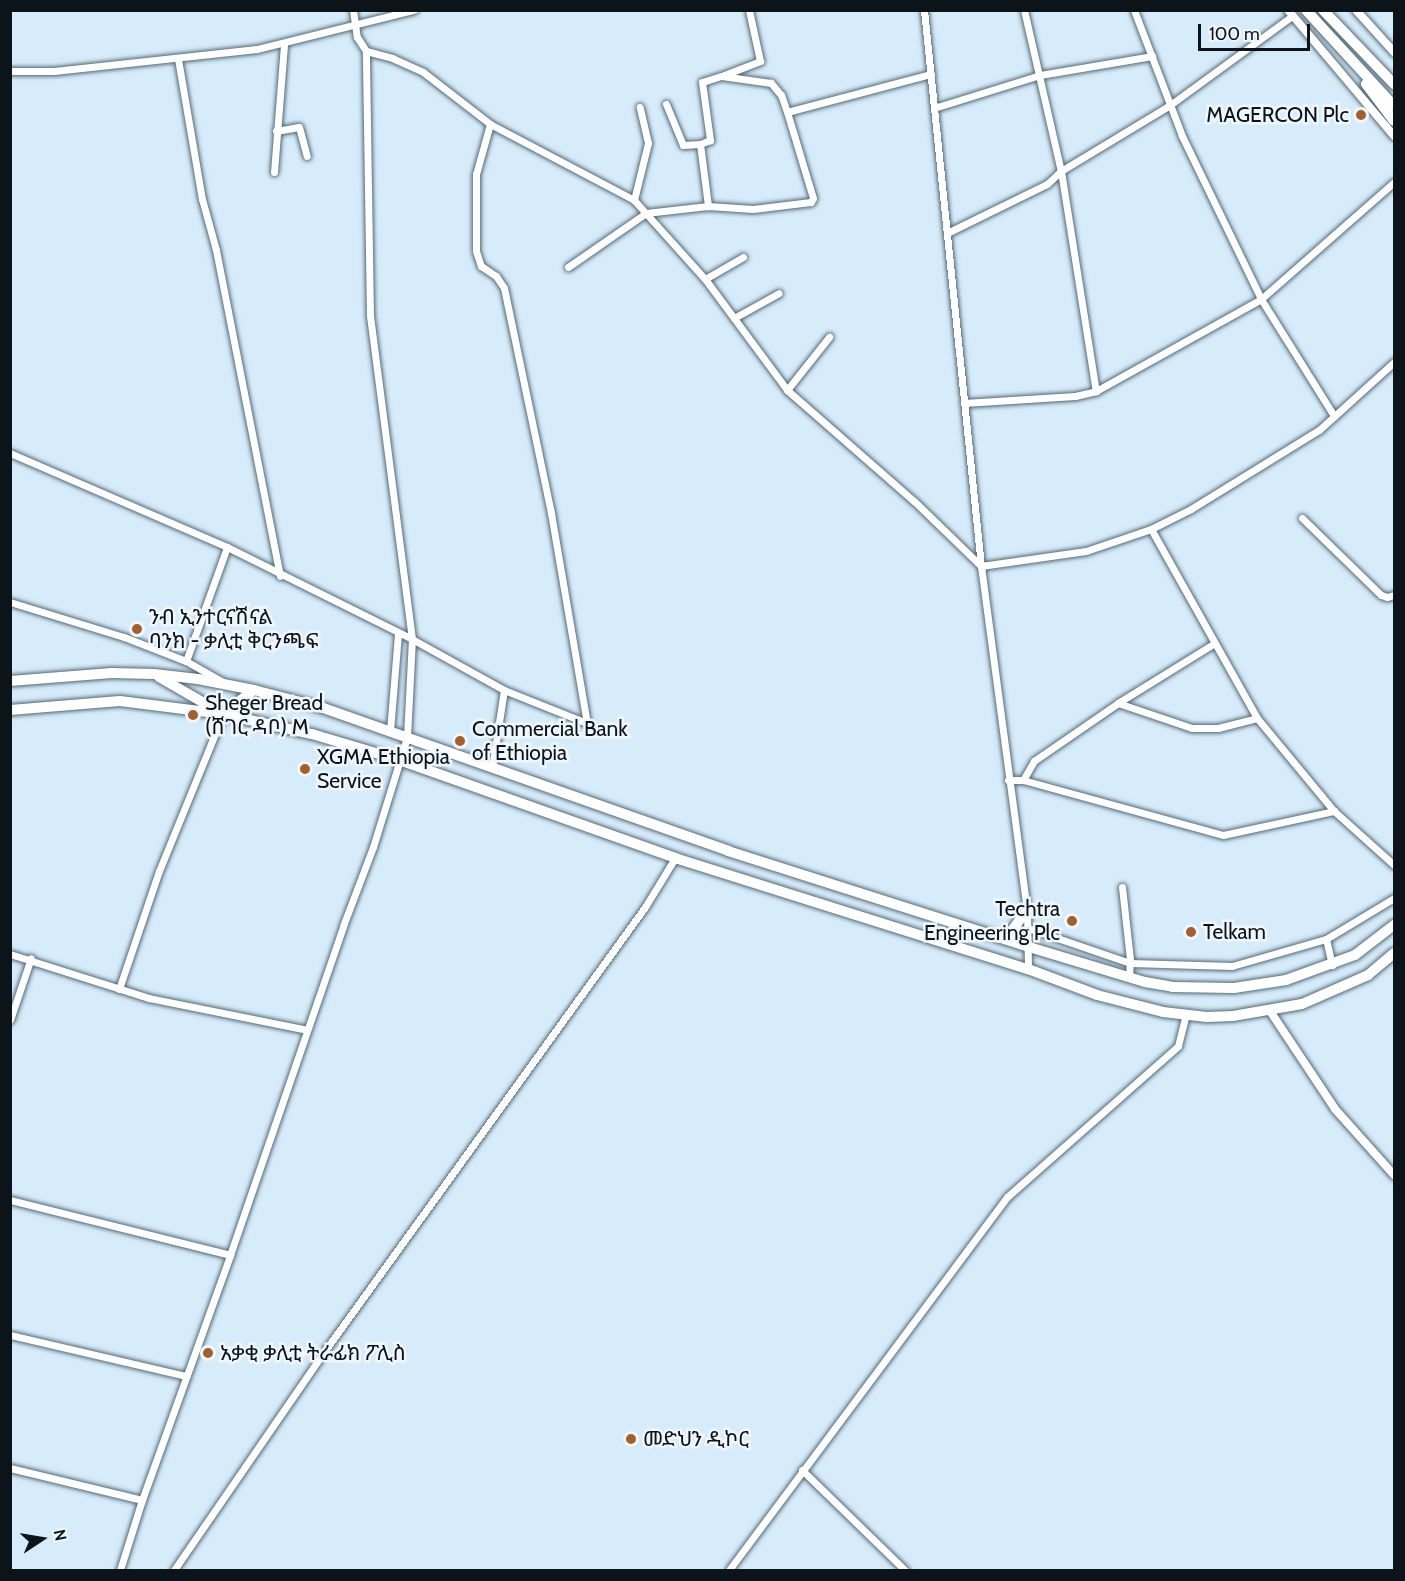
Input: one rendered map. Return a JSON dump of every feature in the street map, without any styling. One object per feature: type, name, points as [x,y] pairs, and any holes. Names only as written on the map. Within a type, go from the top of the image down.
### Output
[{"type":"main road","points":[[1306,10],[1395,106]]},
{"type":"main road","points":[[1323,10],[1395,84]]},
{"type":"main road","points":[[1345,54],[1395,121]]},
{"type":"main road","points":[[10,681],[112,673],[154,674],[254,690],[323,708],[728,851],[1029,947],[1129,977],[1172,987],[1234,988],[1286,980],[1354,955],[1395,925]]},
{"type":"main road","points":[[154,674],[224,714]]},
{"type":"main road","points":[[224,714],[254,690]]},
{"type":"main road","points":[[10,711],[120,701],[224,714],[312,734],[399,760],[675,858],[1028,969],[1097,995],[1136,1006],[1186,1015],[1233,1016],[1302,1004],[1368,975],[1395,953]]},
{"type":"main road","points":[[1000,938],[1011,932],[1027,910]]},
{"type":"street","points":[[120,1570],[142,1500],[373,847],[407,737],[412,639],[370,316],[366,51],[357,37],[353,10]]},
{"type":"street","points":[[10,71],[54,70],[178,59],[284,44],[414,10]]},
{"type":"street","points":[[666,104],[683,145],[700,144],[710,140],[702,82],[760,61],[749,10]]},
{"type":"street","points":[[924,10],[964,403],[972,458],[981,566],[1027,910],[1028,969]]},
{"type":"street","points":[[1024,10],[1061,171],[1096,391]]},
{"type":"street","points":[[1134,10],[1182,136],[1261,299],[1334,416]]},
{"type":"street","points":[[1356,10],[1395,52]]},
{"type":"street","points":[[947,233],[1047,184],[1061,171],[1170,105],[1290,13],[1395,135]]},
{"type":"street","points":[[274,172],[284,44]]},
{"type":"street","points":[[366,51],[392,58],[423,72],[490,124],[634,200],[705,279],[788,390],[914,501],[981,566]]},
{"type":"street","points":[[934,108],[1040,75],[1152,56]]},
{"type":"street","points":[[178,59],[202,199],[216,250],[280,576]]},
{"type":"street","points":[[787,112],[931,74]]},
{"type":"street","points":[[568,267],[646,213],[708,206],[753,209],[813,201],[781,95],[771,83],[721,76]]},
{"type":"street","points":[[634,200],[648,143],[640,107]]},
{"type":"street","points":[[10,453],[227,547],[280,576],[412,639],[504,690],[587,723],[551,513],[504,288],[496,276],[481,266],[476,251],[476,174],[490,124]]},
{"type":"street","points":[[276,131],[299,127],[307,156]]},
{"type":"street","points":[[700,144],[708,206]]},
{"type":"street","points":[[964,403],[1075,396],[1096,391],[1261,299],[1395,182]]},
{"type":"street","points":[[705,279],[742,256]]},
{"type":"street","points":[[734,318],[779,293]]},
{"type":"street","points":[[788,390],[829,337]]},
{"type":"street","points":[[981,566],[1086,551],[1151,529],[1191,509],[1319,430],[1395,362]]},
{"type":"street","points":[[1302,518],[1381,595],[1387,597],[1395,595]]},
{"type":"street","points":[[1151,529],[1213,644],[1257,718],[1334,811],[1395,865]]},
{"type":"street","points":[[186,661],[227,547]]},
{"type":"street","points":[[10,602],[124,637],[186,661],[227,685]]},
{"type":"street","points":[[390,731],[398,633]]},
{"type":"street","points":[[1023,780],[1034,761],[1118,703],[1213,644]]},
{"type":"street","points":[[492,768],[504,690]]},
{"type":"street","points":[[1118,703],[1192,728],[1218,728],[1257,718]]},
{"type":"street","points":[[119,989],[159,871],[224,714]]},
{"type":"street","points":[[1008,780],[1023,780],[1212,834],[1239,833],[1334,811]]},
{"type":"street","points":[[174,1570],[321,1356],[645,907],[675,858]]},
{"type":"street","points":[[1122,887],[1130,963],[1129,977]]},
{"type":"street","points":[[1028,928],[1130,963],[1232,966],[1326,939],[1395,898]]},
{"type":"street","points":[[1326,939],[1332,965]]},
{"type":"street","points":[[10,954],[31,958],[119,989],[307,1030]]},
{"type":"street","points":[[10,1020],[31,958]]},
{"type":"street","points":[[1270,1011],[1335,1108],[1395,1175]]},
{"type":"street","points":[[729,1570],[1007,1197],[1178,1046],[1186,1015]]},
{"type":"street","points":[[10,1200],[230,1255]]},
{"type":"street","points":[[10,1335],[186,1376]]},
{"type":"street","points":[[10,1468],[142,1500]]},
{"type":"street","points":[[802,1470],[905,1570]]},
{"type":"place","name":"MAGERCON Plc","points":[[1361,115]]},
{"type":"place","name":"ንብ ኢንተርናሽናል ባንክ - ቃሊቲ ቅርንጫፍ","points":[[137,629]]},
{"type":"place","name":"Sheger Bread (ሸገር ዳቦ) M","points":[[193,715]]},
{"type":"place","name":"Commercial Bank of Ethiopia","points":[[460,741]]},
{"type":"place","name":"XGMA Ethiopia Service","points":[[305,769]]},
{"type":"place","name":"Techtra Engineering Plc","points":[[1072,921]]},
{"type":"place","name":"Telkam","points":[[1191,932]]},
{"type":"place","name":"አቃቂ ቃሊቲ ትራፊክ ፖሊስ","points":[[208,1353]]},
{"type":"place","name":"መድህን ዲኮር","points":[[631,1439]]}]
